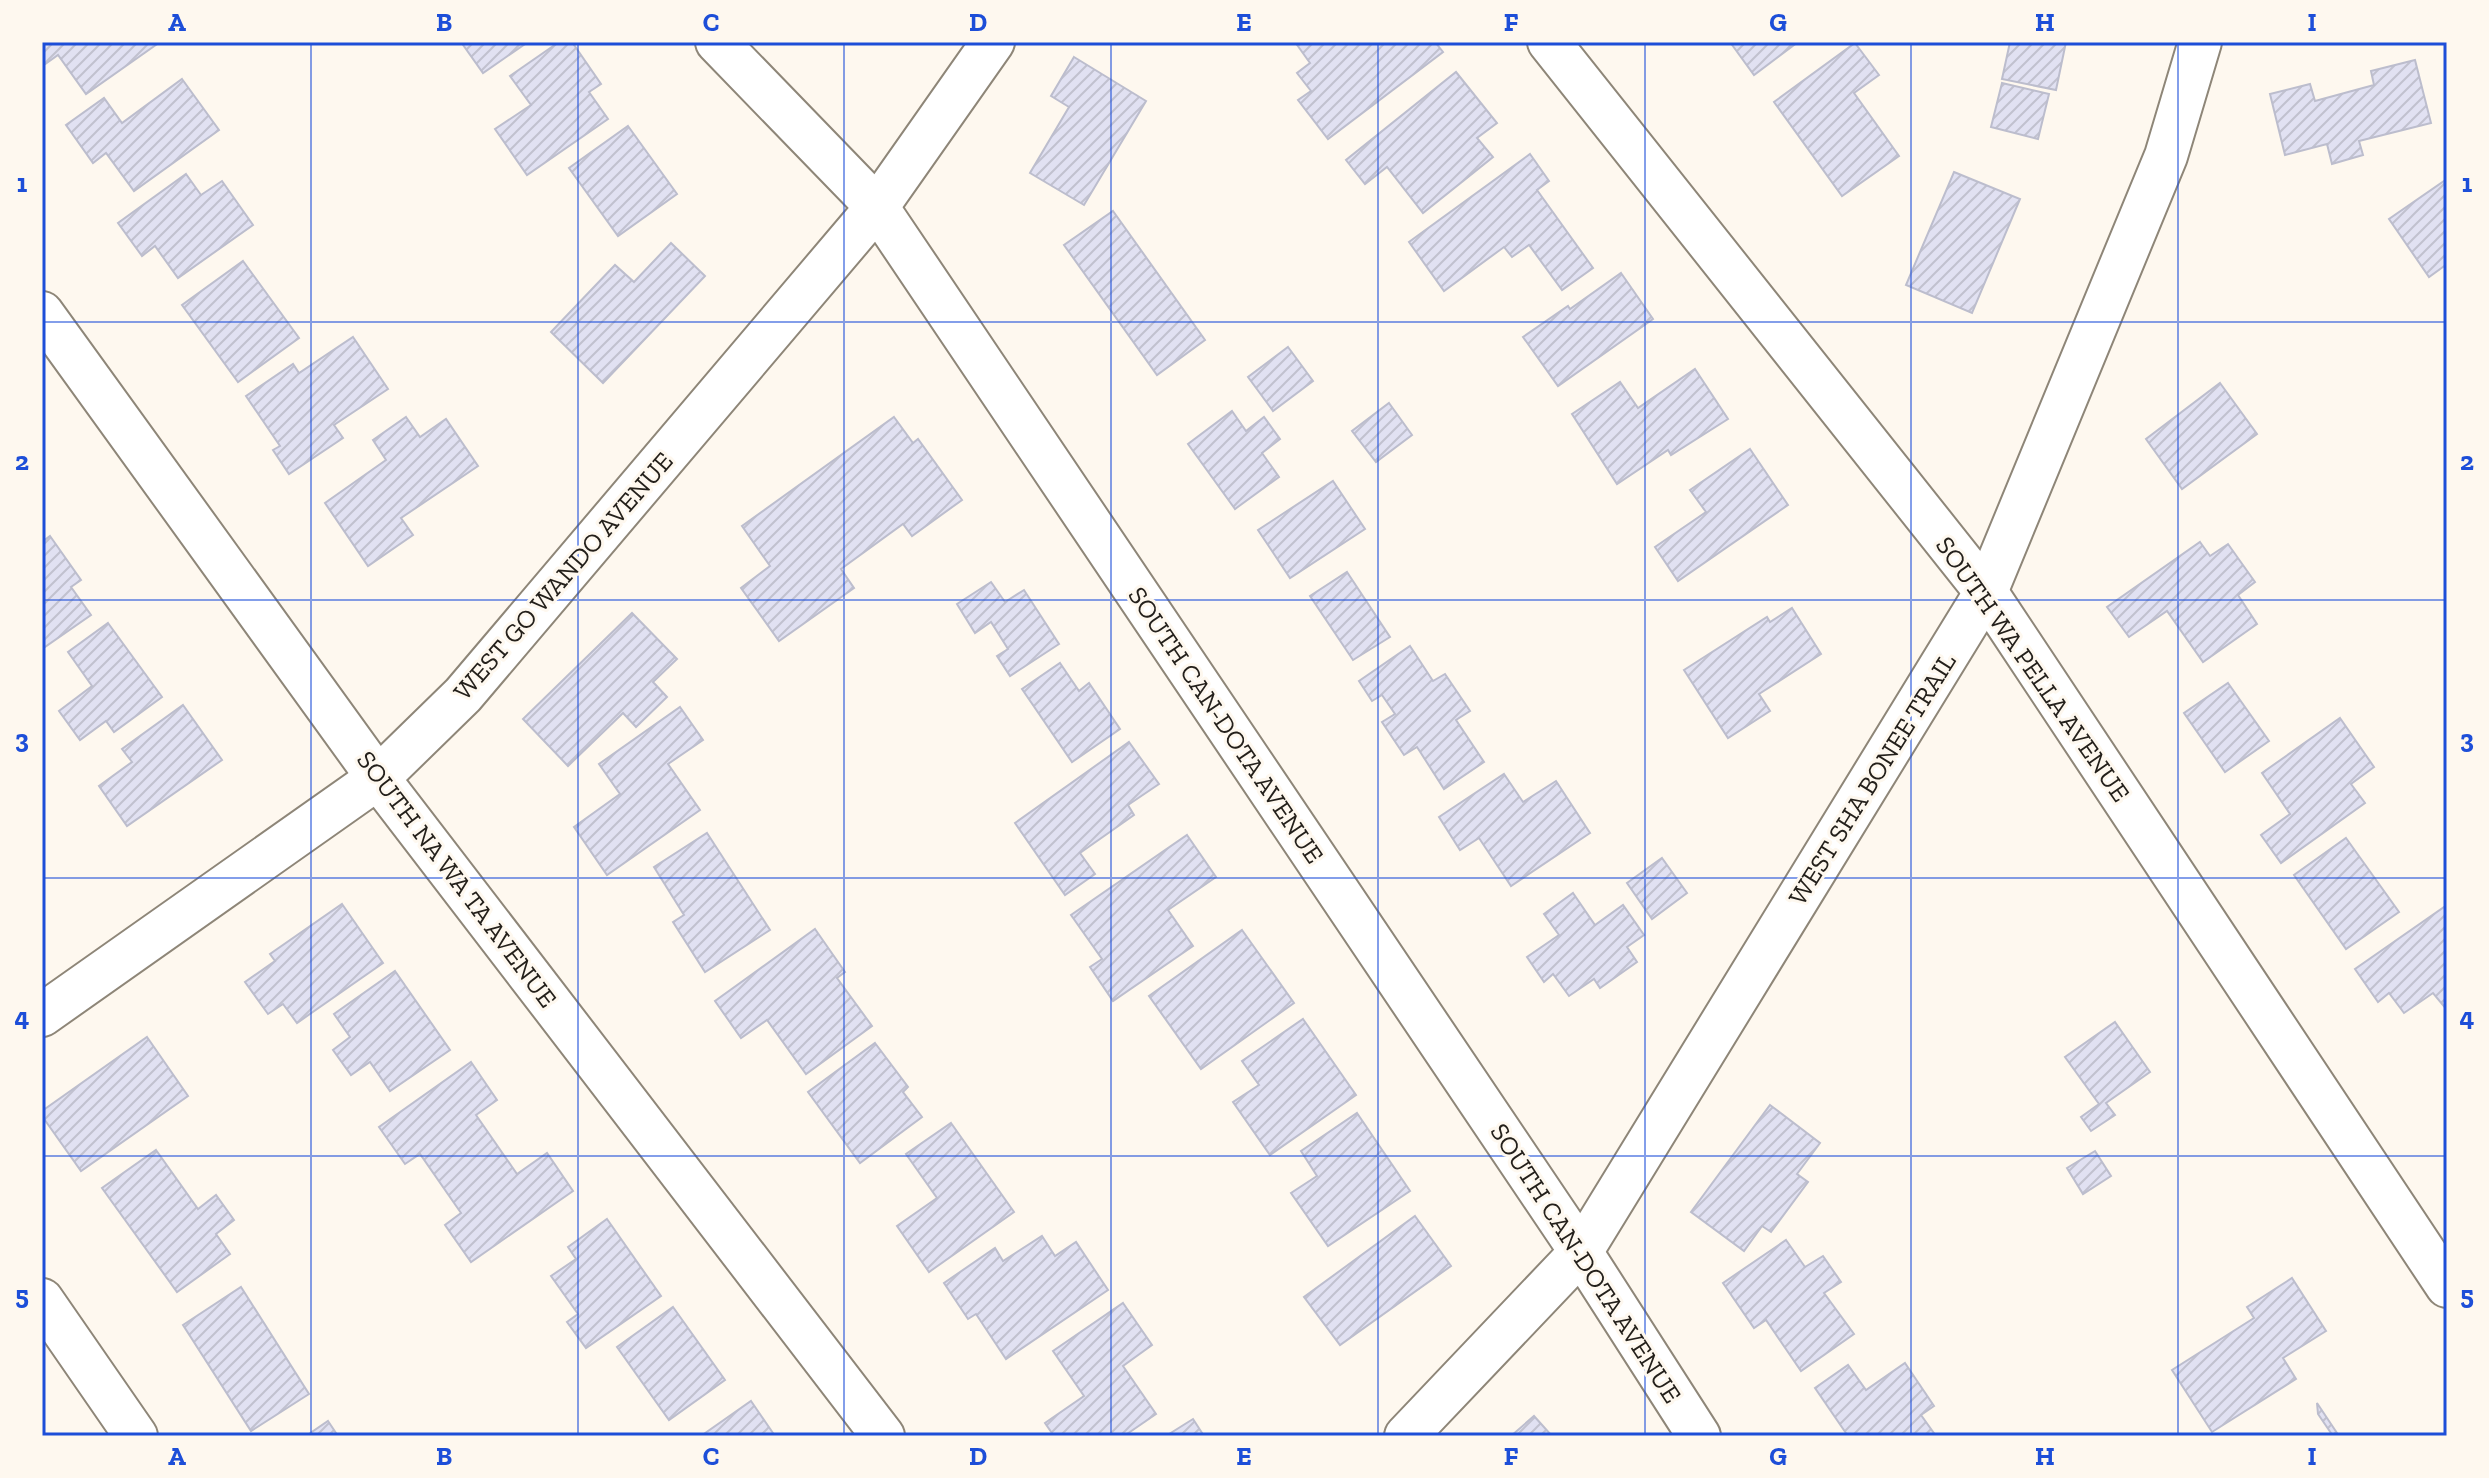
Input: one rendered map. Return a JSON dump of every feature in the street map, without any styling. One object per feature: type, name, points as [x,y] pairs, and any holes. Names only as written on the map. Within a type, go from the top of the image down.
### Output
[{"type":"street","name":"SOUTH CAN-DOTA AVENUE","points":[[717,42],[877,207],[1581,1252],[1699,1436]]},
{"type":"street","name":"WEST GO WANDO AVENUE","points":[[42,1015],[378,778],[463,695],[877,207],[993,42]]},
{"type":"street","name":"SOUTH WA PELLA AVENUE","points":[[1549,42],[1986,592],[2447,1286]]},
{"type":"street","name":"WEST SHA BONEE TRAIL","points":[[1406,1436],[1581,1252],[1986,592],[2166,156],[2200,42]]},
{"type":"street","name":"SOUTH NA WA TA AVENUE","points":[[42,313],[378,778],[883,1436]]},
{"type":"street","points":[[42,1300],[136,1436]]},
{"type":"building","points":[[42,42],[160,42],[86,94],[58,55],[44,65]]},
{"type":"building","points":[[461,42],[528,42],[483,73]]},
{"type":"building","points":[[559,42],[572,42],[601,84],[589,92],[608,119],[527,175],[495,129],[531,105],[510,76]]},
{"type":"building","points":[[1295,42],[1435,42],[1443,52],[1328,139],[1298,100],[1311,91],[1297,73],[1310,63]]},
{"type":"building","points":[[1730,42],[1798,42],[1754,75]]},
{"type":"building","points":[[2010,42],[2066,42],[2056,90],[2002,79]]},
{"type":"building","points":[[1855,43],[1879,75],[1854,93],[1899,156],[1842,196],[1774,102]]},
{"type":"building","points":[[1074,57],[1146,101],[1084,205],[1030,173],[1069,107],[1051,96]]},
{"type":"building","points":[[2415,60],[2431,123],[2359,141],[2363,155],[2332,164],[2327,144],[2285,155],[2270,94],[2310,84],[2315,101],[2374,85],[2371,71]]},
{"type":"building","points":[[1456,72],[1497,123],[1477,138],[1493,157],[1423,213],[1387,167],[1365,184],[1346,160]]},
{"type":"building","points":[[182,79],[219,130],[134,191],[106,153],[93,163],[66,125],[104,98],[122,123]]},
{"type":"building","points":[[2002,83],[2049,94],[2038,139],[1991,127]]},
{"type":"building","points":[[628,126],[677,194],[618,236],[569,168]]},
{"type":"building","points":[[1530,154],[1549,181],[1537,190],[1593,268],[1562,290],[1529,245],[1512,257],[1504,247],[1444,291],[1409,242]]},
{"type":"building","points":[[1954,172],[2020,199],[1972,313],[1906,285]]},
{"type":"building","points":[[186,174],[201,195],[222,181],[253,225],[178,278],[155,246],[142,256],[118,223]]},
{"type":"building","points":[[2447,179],[2447,264],[2429,277],[2389,219]]},
{"type":"building","points":[[1113,211],[1205,340],[1157,375],[1064,245]]},
{"type":"building","points":[[671,243],[705,276],[603,383],[551,332],[615,265],[634,282]]},
{"type":"building","points":[[243,261],[299,338],[238,382],[182,305]]},
{"type":"building","points":[[1621,273],[1653,319],[1558,386],[1523,337]]},
{"type":"building","points":[[353,337],[388,389],[334,425],[343,438],[289,474],[273,450],[280,446],[246,396],[293,364],[299,373]]},
{"type":"building","points":[[1288,347],[1313,381],[1273,411],[1248,377]]},
{"type":"building","points":[[1695,369],[1728,419],[1671,455],[1668,450],[1617,484],[1572,414],[1620,382],[1638,408]]},
{"type":"building","points":[[2220,383],[2257,434],[2182,489],[2146,439]]},
{"type":"building","points":[[1389,403],[1412,435],[1376,462],[1352,431]]},
{"type":"building","points":[[1232,411],[1246,431],[1264,417],[1280,439],[1262,453],[1279,477],[1235,509],[1188,444]]},
{"type":"building","points":[[406,417],[420,437],[446,419],[478,466],[401,518],[413,535],[368,566],[325,503],[386,460],[373,440]]},
{"type":"building","points":[[894,417],[913,443],[918,439],[962,500],[912,536],[903,524],[841,569],[854,588],[779,641],[741,588],[770,566],[742,526]]},
{"type":"building","points":[[1750,449],[1788,505],[1678,581],[1655,547],[1706,512],[1690,490]]},
{"type":"building","points":[[1333,481],[1365,529],[1290,578],[1258,530]]},
{"type":"building","points":[[50,536],[81,580],[71,587],[91,615],[42,649],[42,542]]},
{"type":"building","points":[[2200,542],[2210,556],[2228,544],[2255,582],[2238,595],[2257,624],[2203,662],[2167,611],[2129,637],[2107,607]]},
{"type":"building","points":[[1347,572],[1390,637],[1353,660],[1310,596]]},
{"type":"building","points":[[991,582],[1005,602],[1024,590],[1059,644],[1010,676],[997,656],[1008,649],[991,622],[975,633],[957,604]]},
{"type":"building","points":[[1792,608],[1821,654],[1759,694],[1770,711],[1728,738],[1684,670],[1767,617],[1770,622]]},
{"type":"building","points":[[632,613],[677,659],[653,682],[667,697],[636,727],[623,713],[568,766],[523,719]]},
{"type":"building","points":[[108,623],[162,697],[114,732],[106,721],[80,740],[59,711],[92,686],[68,652]]},
{"type":"building","points":[[1410,646],[1433,681],[1445,674],[1470,711],[1456,720],[1484,762],[1444,789],[1417,747],[1404,755],[1382,722],[1395,714],[1382,695],[1372,701],[1359,681]]},
{"type":"building","points":[[1060,663],[1079,691],[1089,683],[1120,729],[1072,762],[1022,689]]},
{"type":"building","points":[[2228,683],[2269,741],[2225,772],[2184,713]]},
{"type":"building","points":[[183,705],[222,760],[127,826],[99,786],[132,762],[122,749]]},
{"type":"building","points":[[680,707],[703,740],[668,764],[700,810],[607,875],[574,827],[620,794],[599,764]]},
{"type":"building","points":[[2340,718],[2374,767],[2351,784],[2365,803],[2281,863],[2261,835],[2290,814],[2262,773]]},
{"type":"building","points":[[1129,742],[1159,784],[1128,805],[1134,815],[1080,853],[1095,874],[1065,895],[1015,823]]},
{"type":"building","points":[[1504,774],[1523,802],[1556,781],[1590,833],[1511,886],[1479,838],[1460,850],[1439,817]]},
{"type":"building","points":[[707,833],[770,930],[705,972],[673,922],[684,915],[654,867]]},
{"type":"building","points":[[1187,835],[1216,877],[1168,910],[1193,946],[1113,1001],[1090,967],[1102,959],[1071,915]]},
{"type":"building","points":[[2346,838],[2399,912],[2346,949],[2294,875]]},
{"type":"building","points":[[1662,858],[1687,893],[1652,919],[1627,883]]},
{"type":"building","points":[[1573,893],[1595,925],[1623,905],[1644,935],[1627,947],[1637,962],[1600,988],[1594,979],[1569,996],[1553,974],[1544,982],[1527,957],[1559,935],[1544,914]]},
{"type":"building","points":[[342,904],[383,963],[297,1023],[283,1004],[268,1014],[245,982],[275,961],[270,954]]},
{"type":"building","points":[[2447,905],[2447,1010],[2433,993],[2404,1013],[2389,993],[2378,1002],[2355,969]]},
{"type":"building","points":[[815,929],[845,972],[837,978],[872,1026],[806,1074],[767,1020],[741,1038],[715,1001]]},
{"type":"building","points":[[1242,930],[1294,1003],[1201,1069],[1149,996]]},
{"type":"building","points":[[395,971],[450,1050],[390,1091],[370,1062],[351,1075],[333,1050],[350,1037],[334,1014]]},
{"type":"building","points":[[1303,1019],[1356,1095],[1270,1155],[1233,1102],[1259,1085],[1242,1061]]},
{"type":"building","points":[[2115,1022],[2150,1072],[2106,1103],[2115,1115],[2091,1131],[2081,1117],[2099,1104],[2065,1057]]},
{"type":"building","points":[[147,1037],[188,1096],[81,1171],[42,1116],[42,1111]]},
{"type":"building","points":[[875,1043],[908,1087],[903,1092],[922,1117],[860,1163],[808,1092]]},
{"type":"building","points":[[471,1062],[497,1100],[476,1115],[517,1174],[547,1153],[573,1191],[471,1262],[445,1225],[461,1213],[420,1154],[405,1164],[379,1127]]},
{"type":"building","points":[[1770,1105],[1820,1143],[1797,1174],[1808,1182],[1771,1232],[1762,1226],[1744,1251],[1691,1212]]},
{"type":"building","points":[[1357,1113],[1410,1191],[1328,1246],[1291,1193],[1317,1176],[1301,1151]]},
{"type":"building","points":[[951,1123],[1014,1212],[929,1272],[897,1226],[937,1198],[906,1154]]},
{"type":"building","points":[[156,1150],[198,1209],[216,1195],[234,1220],[216,1234],[230,1254],[177,1292],[102,1188]]},
{"type":"building","points":[[2095,1151],[2111,1176],[2083,1194],[2067,1168]]},
{"type":"building","points":[[1415,1216],[1451,1266],[1340,1345],[1304,1297]]},
{"type":"building","points":[[607,1219],[661,1296],[586,1348],[567,1322],[578,1314],[551,1276],[576,1259],[568,1247]]},
{"type":"building","points":[[1042,1236],[1055,1256],[1076,1242],[1108,1290],[1006,1359],[976,1314],[968,1319],[944,1283],[995,1248],[1003,1261]]},
{"type":"building","points":[[1786,1240],[1805,1267],[1823,1256],[1841,1282],[1824,1293],[1854,1334],[1801,1371],[1766,1320],[1754,1328],[1723,1283]]},
{"type":"building","points":[[2292,1278],[2326,1331],[2283,1358],[2296,1379],[2212,1432],[2172,1370],[2254,1318],[2247,1307]]},
{"type":"building","points":[[241,1287],[309,1394],[251,1431],[183,1325]]},
{"type":"building","points":[[1123,1303],[1152,1345],[1123,1366],[1156,1414],[1124,1436],[1054,1436],[1045,1423],[1084,1396],[1053,1351]]},
{"type":"building","points":[[673,1307],[725,1380],[669,1420],[617,1347]]},
{"type":"building","points":[[1905,1363],[1934,1406],[1921,1415],[1936,1436],[1848,1436],[1815,1388],[1848,1365],[1866,1390]]},
{"type":"building","points":[[751,1401],[775,1436],[701,1436]]},
{"type":"building","points":[[2317,1403],[2339,1436],[2333,1436],[2318,1414]]},
{"type":"building","points":[[1534,1416],[1552,1436],[1511,1436]]},
{"type":"building","points":[[1193,1419],[1204,1436],[1166,1436]]},
{"type":"building","points":[[328,1421],[338,1436],[306,1436]]}]
